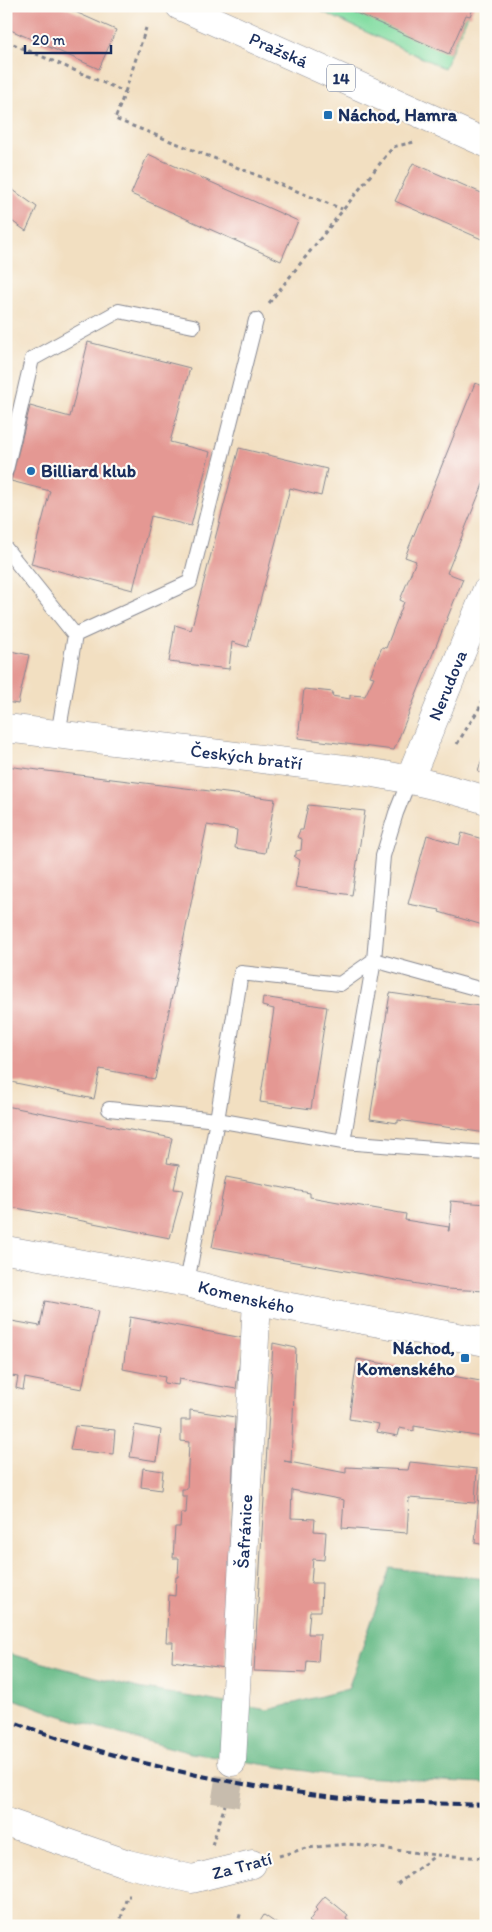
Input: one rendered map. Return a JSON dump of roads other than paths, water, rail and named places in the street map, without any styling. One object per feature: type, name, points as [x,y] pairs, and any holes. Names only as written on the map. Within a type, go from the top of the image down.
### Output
[{"type":"street","name":"Pražská","points":[[180,6],[486,142]]},
{"type":"street","name":"Nerudova","points":[[410,778],[486,592]]},
{"type":"street","name":"Českých bratří","points":[[6,728],[58,736],[410,778],[440,785],[486,800]]},
{"type":"street","name":"Komenského","points":[[6,1250],[187,1283],[257,1301],[486,1342]]},
{"type":"street","name":"Šafránice","points":[[232,1762],[257,1301]]},
{"type":"street","name":"Za Tratí","points":[[6,1822],[128,1864],[192,1880],[252,1864]]},
{"type":"lane","points":[[6,470],[32,359],[119,311],[193,326]]},
{"type":"lane","points":[[74,635],[190,582],[256,320]]},
{"type":"lane","points":[[6,549],[74,635],[58,736]]},
{"type":"lane","points":[[343,1142],[374,960],[383,856],[396,813],[410,778]]},
{"type":"lane","points":[[374,960],[486,990]]},
{"type":"lane","points":[[187,1283],[217,1120],[241,973],[340,984],[374,960]]},
{"type":"lane","points":[[109,1109],[217,1120],[343,1142],[486,1153]]},
{"type":"tunnel","points":[[225,1805],[232,1762]]},
{"type":"railway","points":[[6,1719],[46,1734],[126,1758],[250,1785],[353,1799],[486,1805]]},
{"type":"place","name":"Náchod, Hamra","points":[[328,115]]},
{"type":"place","name":"Billiard klub","points":[[31,471]]},
{"type":"place","name":"Náchod, Komenského","points":[[465,1358]]}]
